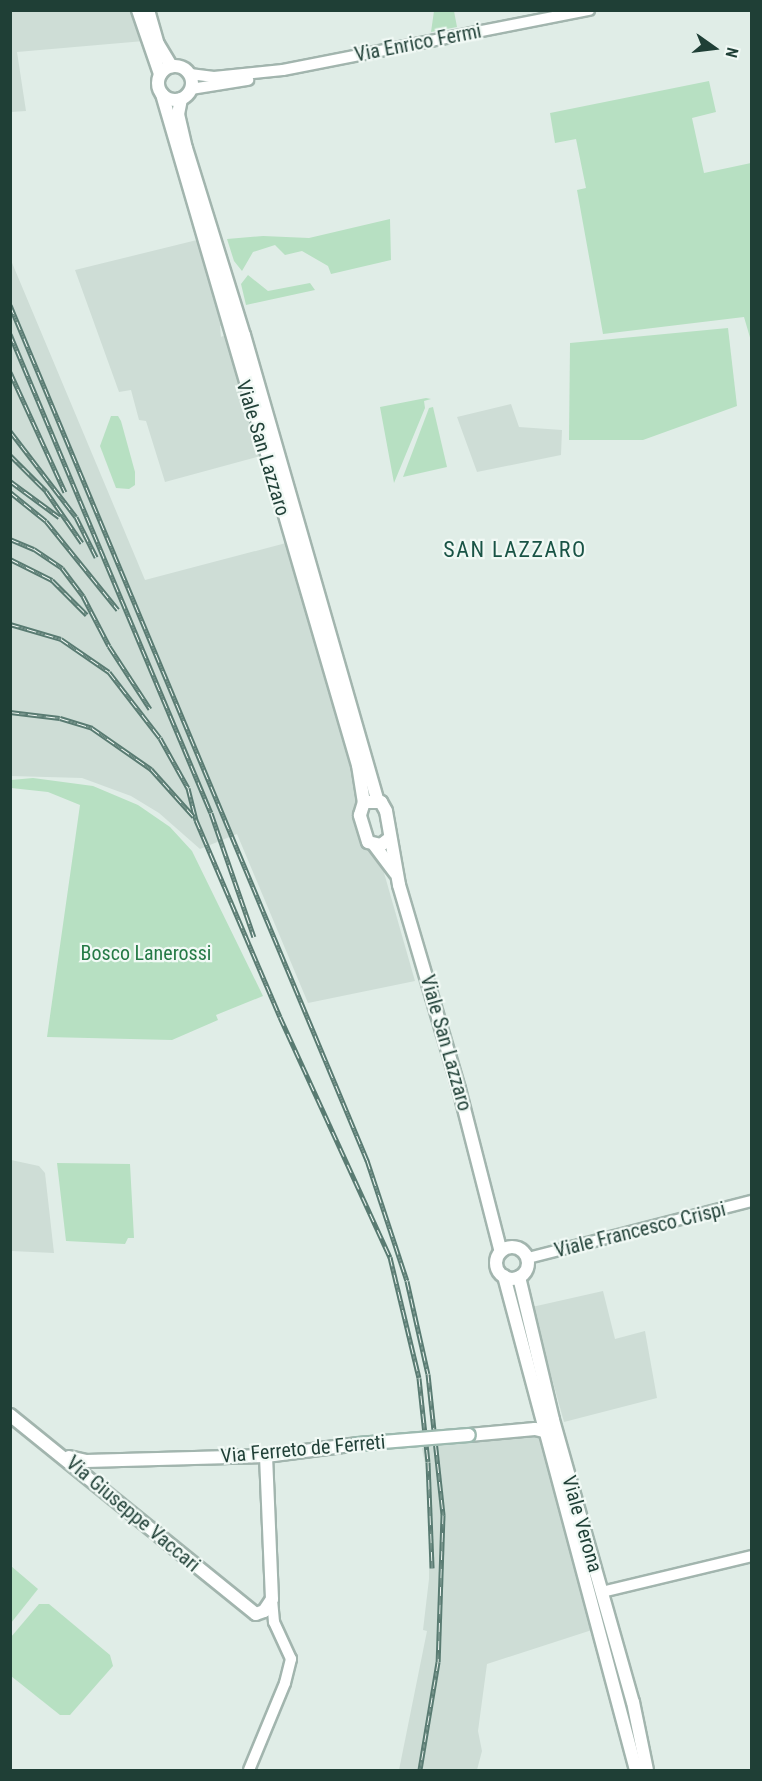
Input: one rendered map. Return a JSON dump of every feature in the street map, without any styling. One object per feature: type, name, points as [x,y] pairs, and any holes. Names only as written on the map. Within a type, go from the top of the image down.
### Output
[{"type":"main road","points":[[144,13],[171,66]]},
{"type":"main road","points":[[144,13],[160,74],[158,85],[162,94],[171,100],[181,99],[191,89],[190,74],[181,67],[171,66],[160,74]]},
{"type":"main road","name":"Viale San Lazzaro","points":[[162,94],[358,765],[364,802],[362,825],[366,839],[375,846],[397,877]]},
{"type":"main road","name":"Viale San Lazzaro","points":[[181,99],[178,114],[186,148],[244,335],[378,801],[386,811],[397,877],[491,1211],[505,1249]]},
{"type":"main road","points":[[364,802],[378,801]]},
{"type":"main road","points":[[375,846],[390,838]]},
{"type":"main road","points":[[504,1276],[519,1277],[526,1270],[528,1258],[522,1250],[505,1249],[496,1265],[504,1276],[532,1389],[547,1431],[555,1435],[559,1460]]},
{"type":"main road","name":"Viale Verona","points":[[519,1277],[559,1460],[636,1770]]},
{"type":"main road","points":[[515,1431],[536,1420],[532,1389]]},
{"type":"main road","name":"Via Giuseppe Vaccari","points":[[10,1415],[64,1457]]},
{"type":"main road","name":"Viale Verona","points":[[515,1431],[539,1439],[559,1460],[602,1592],[633,1702],[647,1770]]},
{"type":"main road","name":"Via Ferreto de Ferreti","points":[[64,1457],[84,1466],[266,1456],[358,1444],[515,1431],[547,1431]]},
{"type":"main road","points":[[256,1614],[264,1611],[272,1599],[266,1456]]},
{"type":"main road","name":"Via Giuseppe Vaccari","points":[[84,1466],[115,1502],[256,1614]]},
{"type":"street","name":"Via Enrico Fermi","points":[[191,89],[589,10]]},
{"type":"street","name":"Via Enrico Fermi","points":[[190,74],[214,77],[283,70]]},
{"type":"street","name":"Viale Francesco Crispi","points":[[528,1258],[752,1202]]},
{"type":"street","points":[[602,1592],[752,1556]]},
{"type":"street","points":[[249,1770],[285,1683],[291,1659],[279,1635],[272,1599]]},
{"type":"street","points":[[256,1614],[279,1635]]},
{"type":"shaded area","points":[[11,11],[137,11],[144,41],[17,52],[26,111],[11,112]]},
{"type":"shaded area","points":[[201,239],[225,325],[220,326],[221,337],[229,333],[264,455],[165,482],[146,421],[139,420],[131,390],[119,392],[75,270]]},
{"type":"shaded area","points":[[10,258],[145,580],[286,543],[292,551],[415,981],[308,1003],[237,834],[200,849],[159,813],[131,796],[82,778],[11,776]]},
{"type":"shaded area","points":[[511,404],[519,427],[562,430],[561,455],[477,472],[457,417]]},
{"type":"shaded area","points":[[11,1160],[39,1166],[45,1173],[54,1253],[11,1251]]},
{"type":"shaded area","points":[[603,1291],[615,1339],[645,1331],[657,1398],[564,1422],[532,1307]]},
{"type":"shaded area","points":[[530,1434],[542,1438],[595,1629],[487,1664],[478,1731],[482,1751],[477,1770],[399,1770],[427,1631],[423,1630],[429,1579],[429,1485],[422,1448]]},
{"type":"green space","points":[[434,11],[454,11],[457,27],[431,32]]},
{"type":"green space","points":[[709,81],[716,112],[692,118],[704,173],[751,163],[751,341],[744,317],[603,334],[577,190],[586,188],[576,139],[555,143],[550,113]]},
{"type":"green space","points":[[390,219],[391,260],[331,274],[328,266],[302,251],[285,255],[275,245],[253,252],[242,271],[234,261],[227,239],[263,236],[309,238]]},
{"type":"green space","points":[[248,275],[268,291],[310,283],[315,290],[246,305],[241,284]]},
{"type":"green space","points":[[728,328],[737,406],[643,440],[569,440],[570,343]]},
{"type":"green space","points":[[431,399],[424,401],[425,408],[394,483],[380,407]]},
{"type":"green space","points":[[433,407],[447,467],[403,477],[429,408]]},
{"type":"green space","points":[[111,416],[118,416],[121,421],[135,472],[135,485],[129,489],[116,488],[100,446]]},
{"type":"green space","name":"Bosco Lanerossi","points":[[33,778],[93,786],[138,805],[170,827],[192,851],[263,996],[216,1015],[218,1020],[172,1040],[47,1037],[80,805],[48,792],[11,788],[11,780]]},
{"type":"green space","points":[[57,1163],[130,1164],[134,1238],[128,1238],[125,1244],[66,1241]]},
{"type":"green space","points":[[11,1566],[38,1589],[11,1623]]},
{"type":"green space","points":[[39,1604],[49,1604],[110,1655],[113,1666],[70,1715],[60,1715],[11,1676],[11,1637]]},
{"type":"railway","points":[[10,305],[367,1160],[407,1281],[428,1374],[443,1515],[438,1662],[420,1770]]},
{"type":"railway","points":[[10,334],[211,813],[254,937]]},
{"type":"railway","points":[[10,372],[65,492]]},
{"type":"railway","points":[[10,431],[76,517],[96,557]]},
{"type":"railway","points":[[10,455],[46,491],[82,543]]},
{"type":"railway","points":[[10,481],[59,517]]},
{"type":"railway","points":[[10,492],[46,521],[118,610]]},
{"type":"railway","points":[[10,539],[34,549],[62,568],[83,596],[109,646],[150,709]]},
{"type":"railway","points":[[10,559],[52,580],[87,615]]},
{"type":"railway","points":[[10,624],[61,639],[109,672],[160,738],[188,788],[196,820],[280,1017],[390,1257],[419,1378],[428,1462],[432,1568]]},
{"type":"railway","points":[[10,712],[60,718],[92,728],[151,769],[194,817]]},
{"type":"district","name":"SAN LAZZARO","points":[[515,550]]}]
